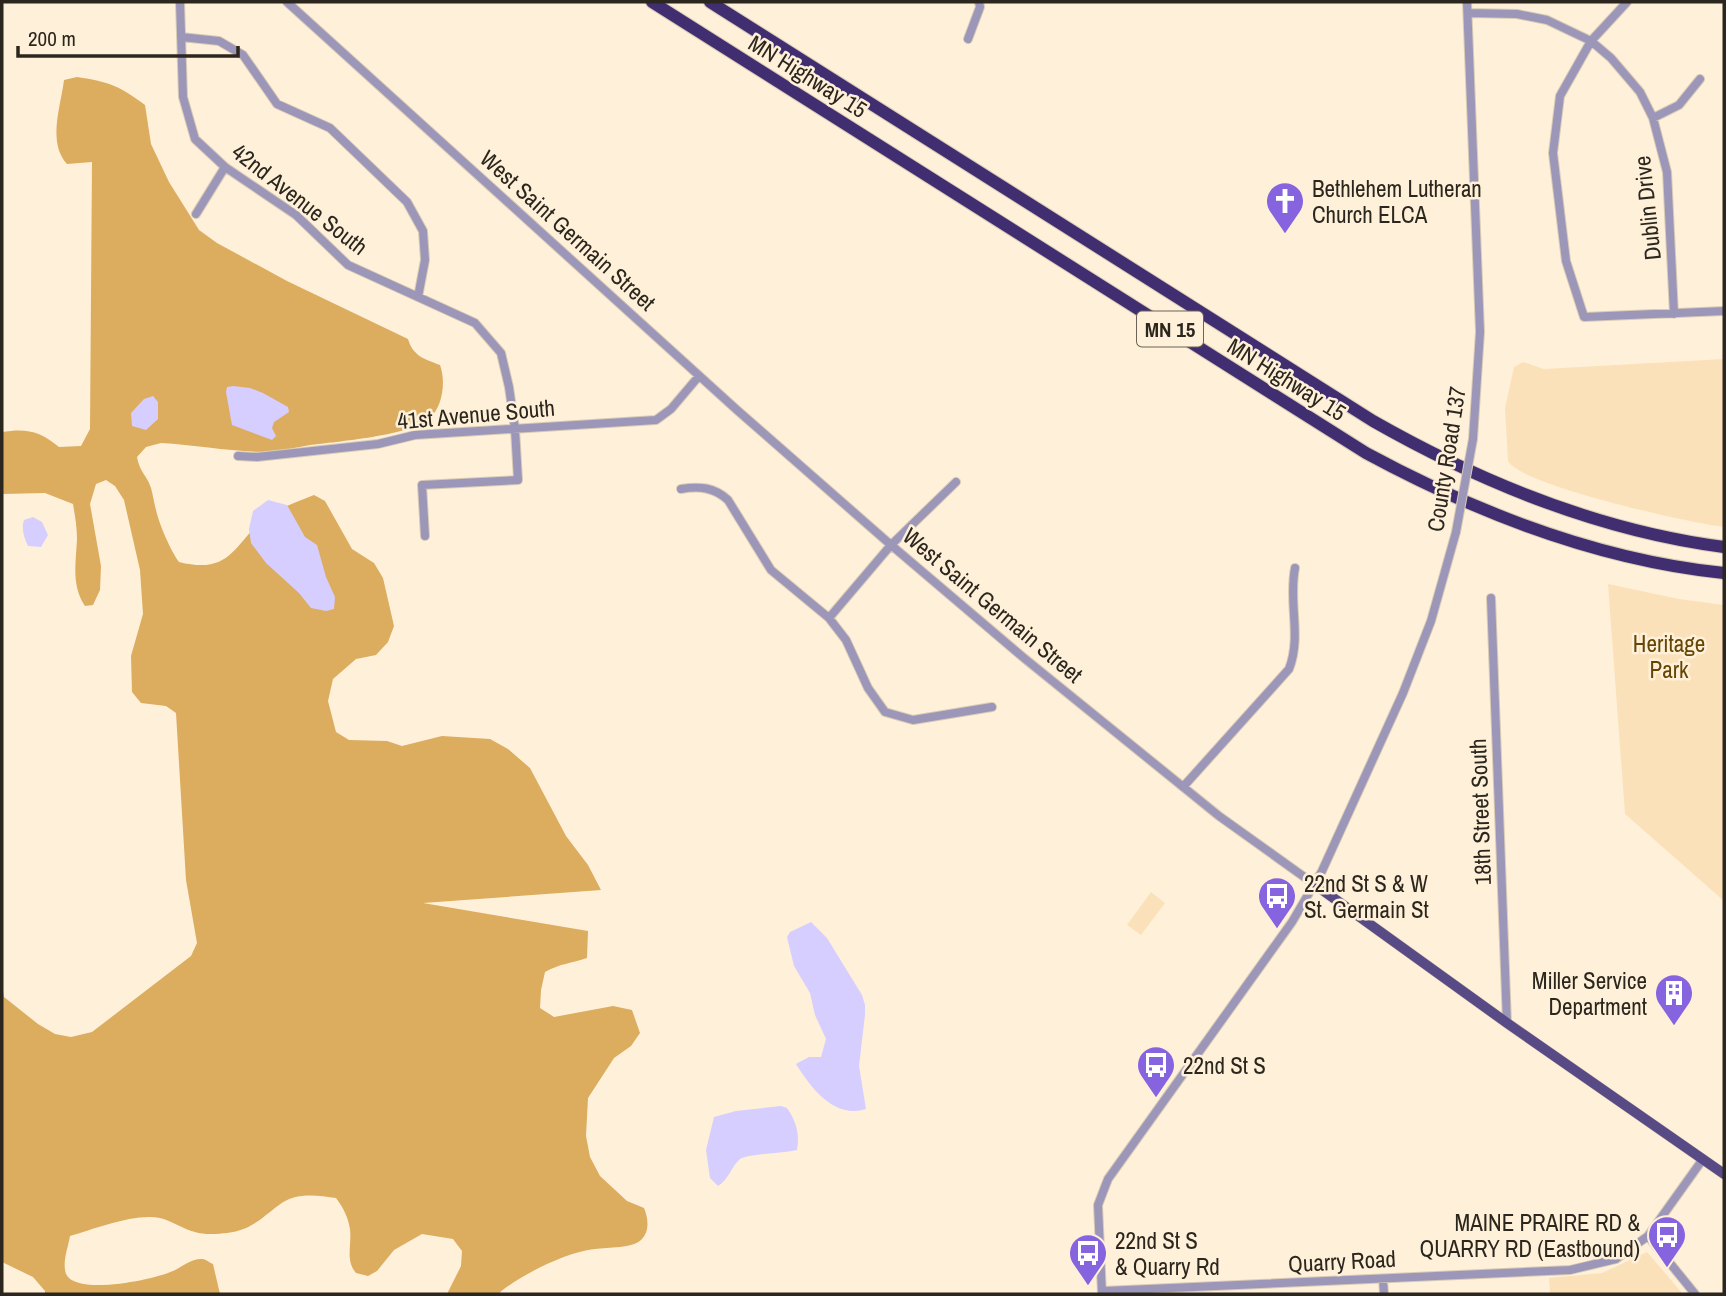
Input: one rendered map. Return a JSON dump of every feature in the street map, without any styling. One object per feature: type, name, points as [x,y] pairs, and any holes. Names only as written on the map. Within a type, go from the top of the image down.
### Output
[{"type":"highway","name":"MN Highway 15","points":[[652,2],[1366,453],[1409,476],[1503,518],[1588,547],[1696,570],[1724,573]]},
{"type":"highway","name":"MN Highway 15","points":[[710,2],[1373,421],[1429,453],[1512,490],[1594,519],[1697,544],[1724,547]]},
{"type":"main road","name":"West Saint Germain Street","points":[[1314,884],[1724,1174]]},
{"type":"street","name":"42nd Avenue South","points":[[180,2],[183,97],[195,139],[225,167],[296,215],[348,265],[475,323],[501,353],[515,429],[518,480],[422,485],[425,536]]},
{"type":"street","name":"West Saint Germain Street","points":[[288,2],[699,376],[891,545],[1024,658],[1183,787],[1314,884]]},
{"type":"street","points":[[968,38],[980,6],[979,2]]},
{"type":"street","name":"County Road 137","points":[[1103,1293],[1098,1205],[1108,1179],[1279,941],[1314,884],[1403,693],[1431,621],[1456,532],[1474,439],[1480,332],[1467,2]]},
{"type":"street","points":[[1626,2],[1591,41],[1560,96],[1553,153],[1566,261],[1584,317],[1724,312]]},
{"type":"street","name":"Dublin Drive","points":[[1468,13],[1517,14],[1547,20],[1591,41],[1611,58],[1640,92],[1653,118],[1667,173],[1674,314]]},
{"type":"street","points":[[181,37],[219,41],[243,55],[277,104],[330,128],[407,202],[423,231],[425,260],[418,297]]},
{"type":"street","points":[[1653,118],[1678,105],[1700,79]]},
{"type":"street","points":[[196,214],[225,167]]},
{"type":"street","name":"41st Avenue South","points":[[238,456],[257,457],[378,444],[415,435],[656,420],[671,409],[699,376]]},
{"type":"street","points":[[829,618],[891,545],[956,482]]},
{"type":"street","points":[[681,489],[698,486],[719,492],[728,500],[771,570],[829,618],[846,640],[868,688],[886,712],[913,720],[992,706]]},
{"type":"street","points":[[1183,787],[1289,669],[1296,652],[1292,581],[1295,568]]},
{"type":"street","name":"18th Street South","points":[[1491,598],[1507,1023]]},
{"type":"street","name":"Quarry Road","points":[[1103,1293],[1570,1270],[1616,1259],[1648,1237],[1703,1159]]},
{"type":"street","points":[[1648,1237],[1695,1294]]},
{"type":"street","points":[[1383,1279],[1384,1294]]},
{"type":"green space","points":[[1724,359],[1724,527],[1678,519],[1574,492],[1520,471],[1508,461],[1505,408],[1514,367],[1523,362],[1544,369]]},
{"type":"green space","name":"Heritage Park","points":[[1608,584],[1679,599],[1724,605],[1724,901],[1625,814]]},
{"type":"green space","points":[[1151,892],[1165,903],[1141,935],[1127,925]]},
{"type":"green space","points":[[1647,1252],[1683,1294],[1550,1294],[1549,1278],[1602,1273]]},
{"type":"shaded area","points":[[77,77],[114,86],[145,105],[151,144],[169,182],[199,230],[217,243],[287,281],[408,339],[416,353],[440,365],[443,386],[434,414],[420,425],[407,429],[273,452],[161,443],[146,447],[137,457],[151,488],[162,530],[179,562],[198,565],[223,560],[269,516],[314,495],[325,501],[352,549],[374,563],[383,578],[394,626],[388,642],[376,655],[356,659],[333,679],[328,701],[336,732],[349,740],[387,741],[402,746],[442,736],[490,739],[508,749],[530,768],[566,836],[588,865],[601,890],[423,903],[588,931],[587,958],[545,972],[540,1008],[554,1017],[613,1006],[632,1010],[640,1033],[631,1046],[614,1058],[588,1098],[586,1136],[590,1157],[600,1176],[627,1201],[644,1208],[647,1228],[645,1235],[638,1242],[627,1246],[583,1251],[557,1260],[531,1272],[498,1294],[447,1294],[461,1266],[462,1251],[453,1239],[422,1234],[394,1250],[377,1271],[368,1276],[356,1273],[350,1258],[349,1225],[341,1205],[336,1198],[306,1196],[285,1201],[250,1226],[227,1233],[199,1233],[164,1219],[150,1217],[115,1223],[70,1236],[65,1265],[66,1274],[73,1281],[99,1285],[133,1282],[163,1275],[191,1261],[203,1259],[213,1264],[220,1294],[45,1294],[33,1277],[2,1262],[2,986],[4,997],[38,1024],[55,1034],[71,1037],[92,1032],[191,956],[197,943],[186,880],[176,713],[166,706],[141,703],[132,692],[131,656],[143,614],[140,570],[124,500],[115,486],[106,480],[96,484],[90,504],[101,566],[100,590],[93,605],[85,606],[76,582],[77,535],[73,504],[45,493],[2,494],[2,432],[32,432],[59,447],[81,446],[90,429],[92,162],[67,164],[61,155],[56,135],[64,80]]},
{"type":"shaded area","points":[[227,387],[250,388],[288,407],[289,412],[274,422],[272,428],[276,436],[272,440],[232,425],[226,392]]},
{"type":"shaded area","points":[[153,396],[158,402],[158,419],[146,430],[132,426],[131,413],[144,399]]},
{"type":"shaded area","points":[[268,500],[287,505],[305,537],[317,545],[335,597],[334,609],[326,611],[311,608],[299,593],[266,563],[251,543],[249,529],[253,511]]},
{"type":"shaded area","points":[[33,517],[42,522],[48,535],[41,547],[28,546],[24,536],[24,520]]},
{"type":"shaded area","points":[[811,922],[827,938],[862,995],[865,1005],[859,1066],[866,1109],[844,1110],[834,1105],[816,1091],[796,1064],[809,1057],[821,1057],[826,1039],[815,1015],[810,993],[794,966],[787,937],[790,932]]},
{"type":"shaded area","points":[[781,1106],[787,1108],[795,1123],[798,1133],[797,1150],[740,1159],[718,1186],[710,1178],[706,1150],[714,1117],[736,1111]]},
{"type":"place","name":"Bethlehem Lutheran Church ELCA","points":[[1285,235]]},
{"type":"place","name":"22nd St S & W St. Germain St","points":[[1277,930]]},
{"type":"place","name":"Miller Service Department","points":[[1674,1027]]},
{"type":"place","name":"22nd St S","points":[[1156,1099]]},
{"type":"place","name":"MAINE PRAIRE RD & QUARRY RD (Eastbound)","points":[[1667,1269]]},
{"type":"place","name":"22nd St S & Quarry Rd","points":[[1088,1287]]}]
